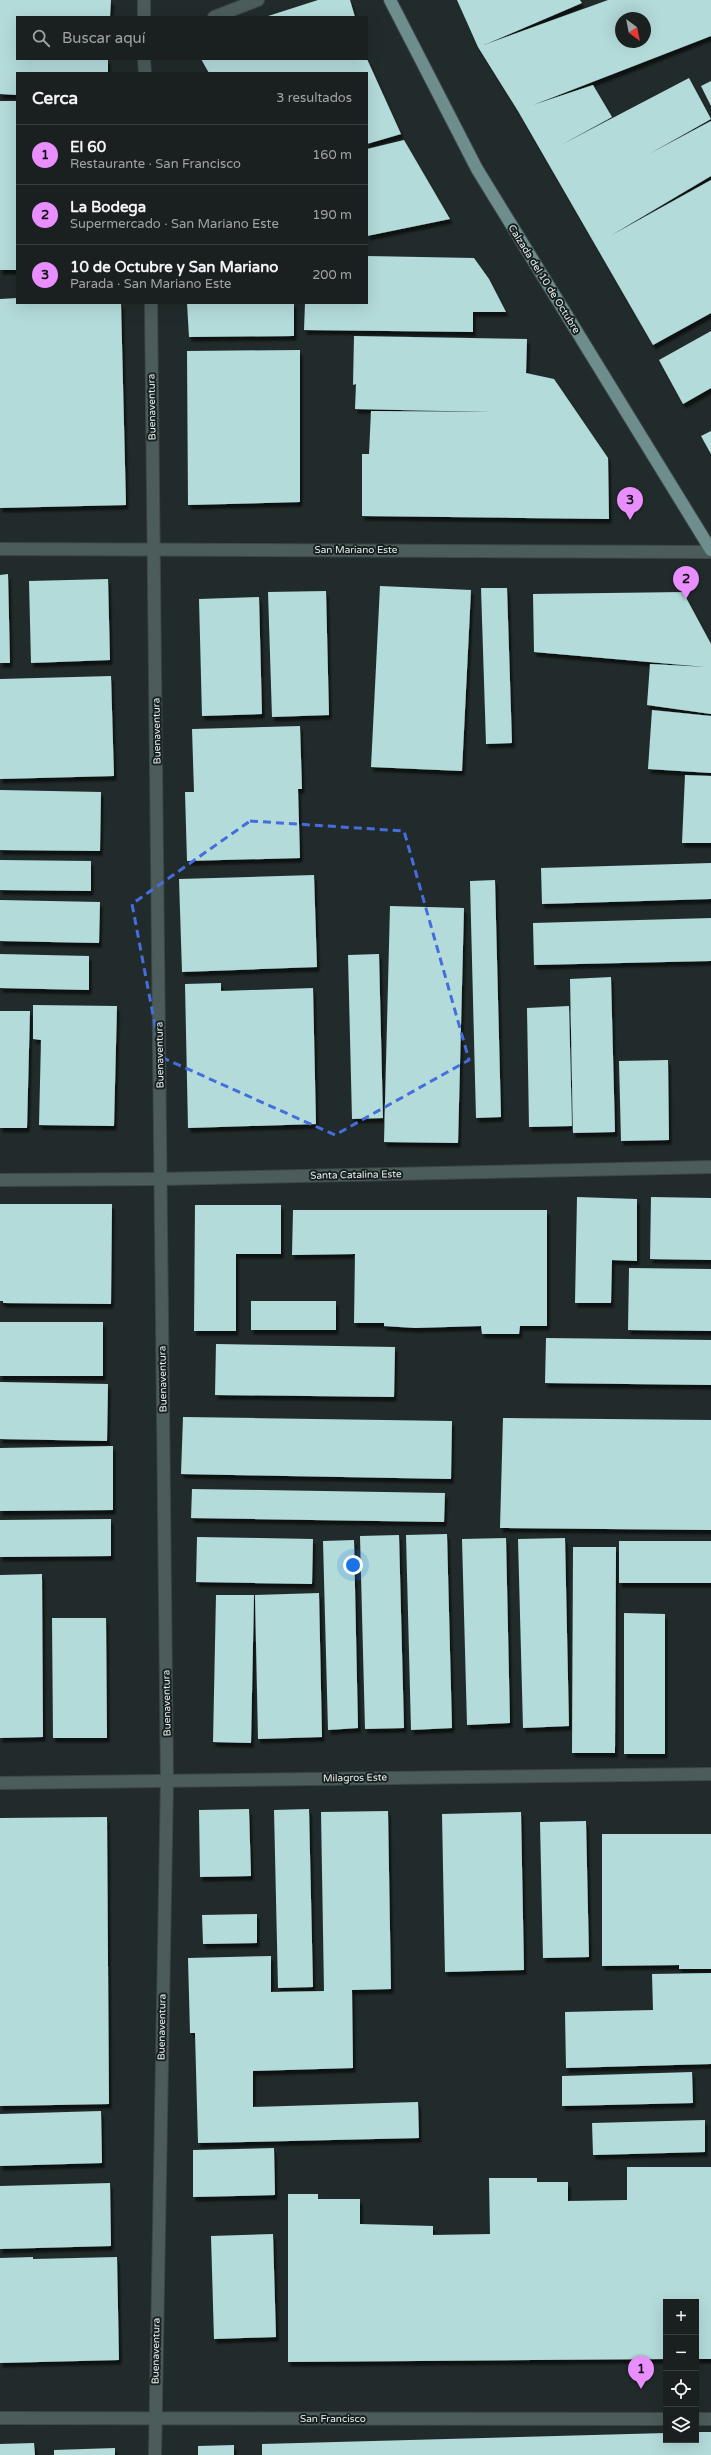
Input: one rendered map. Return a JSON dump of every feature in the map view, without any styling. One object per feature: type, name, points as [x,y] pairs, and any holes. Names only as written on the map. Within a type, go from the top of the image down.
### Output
[{"type":"main road","name":"Calzada del 10 de Octubre","points":[[390,0],[477,169],[711,551]]},
{"type":"street","points":[[144,0],[144,16]]},
{"type":"street","points":[[217,16],[258,0]]},
{"type":"street","points":[[144,60],[145,72]]},
{"type":"street","name":"Buenaventura","points":[[151,304],[167,1780],[154,2418],[155,2455]]},
{"type":"street","name":"San Mariano Este","points":[[0,549],[711,551]]},
{"type":"street","name":"Santa Catalina Este","points":[[0,1180],[161,1179],[711,1167]]},
{"type":"street","name":"Milagros Este","points":[[0,1784],[167,1780],[711,1774]]},
{"type":"street","name":"San Francisco","points":[[0,2418],[663,2419]]},
{"type":"street","points":[[699,2419],[711,2419]]},
{"type":"highlighted area","points":[[250,821],[404,831],[469,1060],[335,1135],[161,1057],[132,904]]},
{"type":"building","points":[[0,0],[111,0],[110,16],[16,16],[16,60],[108,60],[108,72],[16,72],[16,95],[0,94]]},
{"type":"building","points":[[318,0],[350,0],[355,16],[268,16]]},
{"type":"building","points":[[457,0],[580,0],[582,3],[484,45],[608,0],[711,0],[711,36],[533,105],[593,85],[612,117],[561,145],[689,78],[711,119],[649,154],[711,121],[711,176],[610,236],[711,180],[711,313],[653,345],[518,111],[478,47]]},
{"type":"building","points":[[202,60],[367,60],[401,134],[368,144],[368,72],[208,72]]},
{"type":"building","points":[[711,81],[711,106],[701,86]]},
{"type":"building","points":[[0,101],[16,101],[16,270],[0,270]]},
{"type":"building","points":[[404,140],[450,219],[368,236],[368,149]]},
{"type":"building","points":[[368,256],[474,258],[489,279],[506,312],[473,312],[473,332],[304,330],[305,304],[368,304]]},
{"type":"building","points":[[16,298],[16,304],[121,304],[126,505],[0,508],[0,299]]},
{"type":"building","points":[[187,304],[294,304],[294,336],[189,337]]},
{"type":"building","points":[[711,331],[711,388],[683,404],[659,360]]},
{"type":"building","points":[[354,336],[527,339],[526,373],[554,379],[608,458],[609,519],[362,516],[362,454],[369,454],[371,411],[490,412],[355,409],[356,384],[353,385]]},
{"type":"building","points":[[300,350],[300,502],[188,505],[187,351]]},
{"type":"building","points":[[711,431],[711,454],[701,436]]},
{"type":"building","points":[[8,574],[10,663],[0,663],[0,575]]},
{"type":"building","points":[[108,579],[110,660],[31,663],[29,581]]},
{"type":"building","points":[[380,586],[471,590],[462,771],[371,767]]},
{"type":"building","points":[[481,588],[507,588],[512,743],[486,744]]},
{"type":"building","points":[[326,591],[329,715],[272,717],[268,592]]},
{"type":"building","points":[[683,592],[711,644],[711,714],[647,705],[650,664],[706,667],[534,652],[533,594]]},
{"type":"building","points":[[259,597],[262,714],[202,716],[199,599]]},
{"type":"building","points":[[111,676],[114,776],[0,779],[0,679]]},
{"type":"building","points":[[652,710],[711,716],[711,773],[648,769]]},
{"type":"building","points":[[300,726],[302,789],[298,789],[300,858],[187,861],[185,792],[194,792],[192,729]]},
{"type":"building","points":[[685,775],[711,776],[711,843],[682,843]]},
{"type":"building","points":[[0,790],[101,792],[100,851],[0,850]]},
{"type":"building","points":[[0,860],[91,861],[91,891],[0,890]]},
{"type":"building","points":[[711,863],[711,899],[542,904],[541,868]]},
{"type":"building","points":[[314,875],[317,967],[182,972],[179,879]]},
{"type":"building","points":[[495,880],[501,1117],[476,1118],[470,881]]},
{"type":"building","points":[[0,900],[100,902],[99,943],[0,941]]},
{"type":"building","points":[[390,906],[464,908],[458,1143],[384,1142]]},
{"type":"building","points":[[711,918],[711,961],[534,965],[533,923]]},
{"type":"building","points":[[0,954],[89,956],[89,990],[0,988]]},
{"type":"building","points":[[379,954],[383,1118],[352,1119],[348,955]]},
{"type":"building","points":[[611,977],[615,1132],[573,1133],[570,979]]},
{"type":"building","points":[[221,983],[221,991],[313,988],[316,1124],[188,1128],[185,984]]},
{"type":"building","points":[[33,1005],[117,1006],[114,1126],[39,1125],[41,1040],[33,1039]]},
{"type":"building","points":[[569,1006],[572,1126],[529,1127],[527,1008]]},
{"type":"building","points":[[0,1011],[30,1011],[27,1128],[0,1128]]},
{"type":"building","points":[[668,1060],[669,1140],[621,1141],[619,1061]]},
{"type":"building","points":[[577,1197],[637,1199],[637,1261],[612,1260],[611,1303],[575,1303]]},
{"type":"building","points":[[651,1197],[711,1198],[711,1260],[650,1259]]},
{"type":"building","points":[[0,1204],[112,1204],[111,1304],[3,1303],[3,1301],[0,1301]]},
{"type":"building","points":[[195,1205],[281,1205],[281,1254],[236,1254],[236,1331],[194,1331]]},
{"type":"building","points":[[293,1210],[547,1210],[547,1326],[520,1326],[519,1334],[482,1334],[481,1326],[415,1328],[384,1326],[384,1323],[354,1323],[355,1254],[292,1255]]},
{"type":"building","points":[[629,1268],[711,1269],[711,1331],[628,1330]]},
{"type":"building","points":[[251,1301],[336,1301],[336,1330],[251,1330]]},
{"type":"building","points":[[0,1322],[103,1322],[103,1376],[0,1376]]},
{"type":"building","points":[[546,1338],[711,1340],[711,1385],[545,1383]]},
{"type":"building","points":[[216,1344],[395,1347],[394,1397],[215,1395]]},
{"type":"building","points":[[0,1382],[108,1384],[107,1441],[0,1439]]},
{"type":"building","points":[[183,1417],[452,1421],[451,1479],[181,1474]]},
{"type":"building","points":[[503,1418],[711,1420],[711,1530],[500,1528]]},
{"type":"building","points":[[113,1446],[113,1510],[0,1511],[0,1448]]},
{"type":"building","points":[[192,1489],[445,1493],[444,1522],[191,1518]]},
{"type":"building","points":[[111,1519],[111,1556],[0,1557],[0,1520]]},
{"type":"building","points":[[447,1534],[452,1728],[411,1730],[406,1535]]},
{"type":"building","points":[[399,1535],[404,1728],[365,1729],[360,1536]]},
{"type":"building","points":[[197,1537],[313,1539],[312,1584],[196,1582]]},
{"type":"building","points":[[506,1538],[510,1723],[467,1725],[462,1539]]},
{"type":"building","points":[[565,1538],[569,1726],[523,1728],[518,1539]]},
{"type":"building","points":[[354,1540],[358,1728],[328,1730],[323,1541]]},
{"type":"building","points":[[619,1541],[711,1541],[711,1583],[619,1583]]},
{"type":"building","points":[[573,1547],[616,1547],[615,1753],[572,1753]]},
{"type":"building","points":[[42,1574],[43,1737],[0,1738],[0,1575]]},
{"type":"building","points":[[319,1593],[322,1737],[258,1739],[255,1595]]},
{"type":"building","points":[[216,1595],[254,1595],[251,1743],[213,1742]]},
{"type":"building","points":[[624,1613],[665,1614],[665,1754],[624,1754]]},
{"type":"building","points":[[52,1618],[106,1618],[107,1738],[53,1738]]},
{"type":"building","points":[[249,1809],[251,1876],[200,1877],[199,1810]]},
{"type":"building","points":[[309,1809],[313,1987],[278,1988],[274,1810]]},
{"type":"building","points":[[388,1811],[391,1989],[352,1990],[353,2068],[253,2071],[253,2107],[418,2102],[419,2138],[198,2143],[195,2033],[190,2033],[188,1958],[271,1956],[271,1992],[324,1991],[321,1812]]},
{"type":"building","points":[[521,1812],[524,1970],[445,1972],[442,1814]]},
{"type":"building","points":[[107,1817],[109,2104],[0,2106],[0,1818]]},
{"type":"building","points":[[586,1821],[589,1957],[543,1958],[540,1822]]},
{"type":"building","points":[[602,1834],[711,1834],[711,1969],[679,1969],[679,1965],[602,1966]]},
{"type":"building","points":[[257,1914],[257,1943],[203,1944],[202,1915]]},
{"type":"building","points":[[711,1973],[711,2064],[566,2068],[565,2012],[653,2010],[652,1974]]},
{"type":"building","points":[[692,2072],[693,2103],[562,2106],[562,2076]]},
{"type":"building","points":[[101,2111],[102,2163],[0,2166],[0,2114]]},
{"type":"building","points":[[705,2120],[705,2152],[593,2155],[592,2123]]},
{"type":"building","points":[[274,2148],[275,2195],[193,2197],[193,2150]]},
{"type":"building","points":[[627,2167],[711,2167],[711,2359],[699,2359],[699,2299],[663,2299],[663,2359],[288,2362],[288,2194],[318,2194],[318,2199],[360,2199],[360,2224],[433,2226],[433,2235],[490,2234],[489,2178],[537,2178],[537,2182],[568,2182],[568,2201],[627,2200]]},
{"type":"building","points":[[110,2183],[111,2246],[0,2249],[0,2186]]},
{"type":"building","points":[[273,2234],[276,2337],[214,2339],[211,2236]]},
{"type":"building","points":[[33,2257],[33,2259],[117,2257],[119,2360],[0,2363],[0,2258]]},
{"type":"building","points":[[699,2432],[711,2432],[711,2455],[262,2455],[262,2444],[663,2433],[663,2443],[699,2443]]},
{"type":"building","points":[[34,2443],[35,2455],[0,2455],[0,2444]]},
{"type":"building","points":[[234,2445],[234,2455],[198,2455],[198,2446]]},
{"type":"building","points":[[115,2448],[115,2455],[54,2455],[54,2450]]},
{"type":"place","name":"10 de Octubre y San Mariano","points":[[630,520]]},
{"type":"place","name":"La Bodega","points":[[686,599]]},
{"type":"place","name":"El 60","points":[[641,2389]]}]
